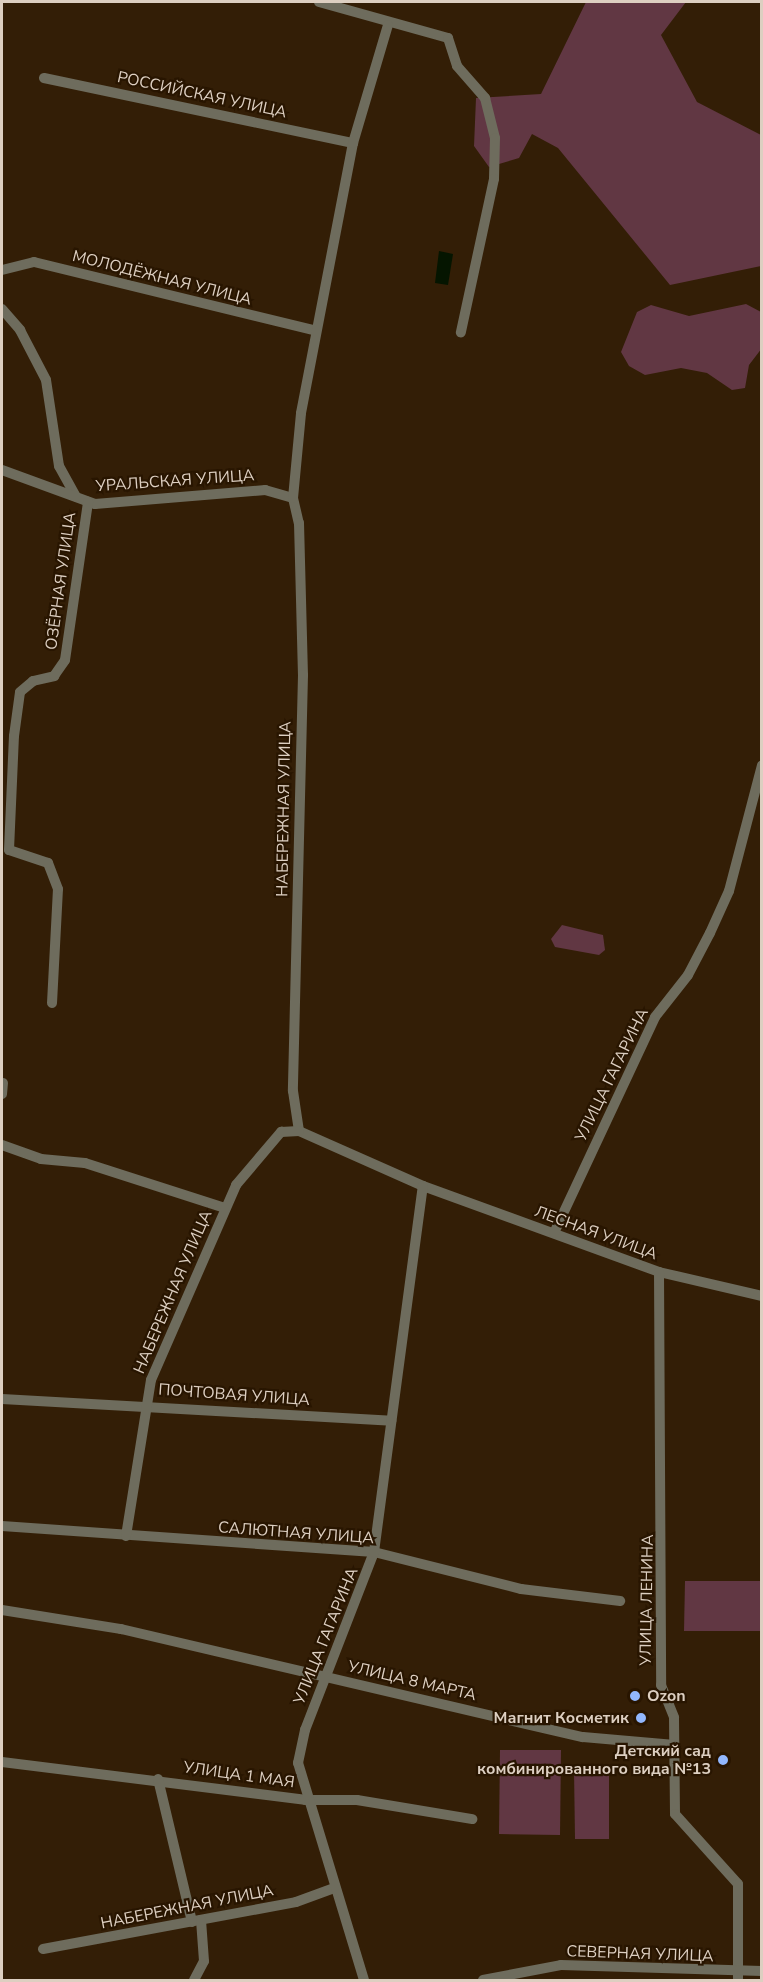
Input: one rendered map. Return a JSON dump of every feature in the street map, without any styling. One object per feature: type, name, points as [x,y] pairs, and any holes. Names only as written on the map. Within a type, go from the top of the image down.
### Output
[{"type":"street","points":[[319,2],[388,24],[448,38],[457,66],[485,98],[495,138],[494,179],[461,332]]},
{"type":"street","name":"НАБЕРЕЖНАЯ УЛИЦА","points":[[126,1536],[151,1380],[225,1208],[261,1150],[281,1132],[298,1131],[293,1091],[303,675],[299,523],[289,496],[316,332],[353,143],[388,24]]},
{"type":"street","name":"РОССИЙСКАЯ УЛИЦА","points":[[44,78],[353,143]]},
{"type":"street","name":"МОЛОДЁЖНАЯ УЛИЦА","points":[[2,270],[34,262],[316,332]]},
{"type":"street","points":[[2,309],[20,330],[46,380],[58,466],[64,485],[84,502]]},
{"type":"street","name":"УРАЛЬСКАЯ УЛИЦА","points":[[2,470],[84,502],[265,490],[289,496]]},
{"type":"street","name":"ОЗЁРНАЯ УЛИЦА","points":[[52,1003],[58,890],[48,864],[9,850],[14,736],[20,692],[33,681],[54,676],[65,660],[84,502]]},
{"type":"street","name":"УЛИЦА ГАГАРИНА","points":[[554,1233],[655,1017],[688,975],[729,891],[762,765]]},
{"type":"street","points":[[298,1131],[423,1186]]},
{"type":"street","points":[[2,1145],[41,1159],[85,1163],[225,1208]]},
{"type":"street","name":"УЛИЦА ГАГАРИНА","points":[[364,1980],[305,1800],[298,1763],[305,1730],[374,1552],[423,1186]]},
{"type":"street","name":"ЛЕСНАЯ УЛИЦА","points":[[423,1186],[659,1272],[762,1296]]},
{"type":"street","name":"УЛИЦА ЛЕНИНА","points":[[659,1272],[661,1685],[674,1718],[675,1814],[738,1884],[738,1976]]},
{"type":"street","name":"ПОЧТОВАЯ УЛИЦА","points":[[2,1399],[146,1404],[392,1421]]},
{"type":"street","name":"САЛЮТНАЯ УЛИЦА","points":[[2,1526],[374,1552],[521,1588],[620,1601]]},
{"type":"street","name":"УЛИЦА 8 МАРТА","points":[[2,1610],[121,1629],[583,1737],[675,1745]]},
{"type":"street","name":"УЛИЦА 1 МАЯ","points":[[2,1762],[282,1794],[305,1800],[357,1800],[472,1819]]},
{"type":"street","points":[[158,1779],[197,1921],[204,1960],[194,1980]]},
{"type":"street","points":[[282,1794],[302,1783]]},
{"type":"street","name":"НАБЕРЕЖНАЯ УЛИЦА","points":[[43,1949],[296,1902],[334,1888]]},
{"type":"street","name":"СЕВЕРНАЯ УЛИЦА","points":[[483,1980],[561,1965],[617,1975],[738,1976],[762,1971]]},
{"type":"shaded area","points":[[586,2],[686,2],[661,35],[697,102],[761,135],[761,266],[670,285],[558,148],[532,134],[519,158],[489,167],[474,146],[476,98],[541,94]]},
{"type":"shaded area","points":[[439,251],[453,254],[448,285],[435,283]]},
{"type":"shaded area","points":[[746,304],[761,312],[762,348],[749,365],[745,388],[732,390],[707,373],[681,368],[645,375],[629,366],[621,352],[637,312],[651,305],[689,316]]},
{"type":"shaded area","points":[[562,925],[603,935],[605,950],[599,955],[555,947],[551,939]]},
{"type":"shaded area","points":[[685,1581],[761,1581],[761,1631],[684,1631]]},
{"type":"shaded area","points":[[500,1750],[561,1750],[560,1835],[499,1834]]},
{"type":"shaded area","points":[[574,1769],[609,1769],[609,1839],[575,1839]]},
{"type":"place","name":"Ozon","points":[[635,1696]]},
{"type":"place","name":"Магнит Косметик","points":[[641,1718]]},
{"type":"place","name":"Детский сад комбинированного вида №13","points":[[723,1760]]}]
